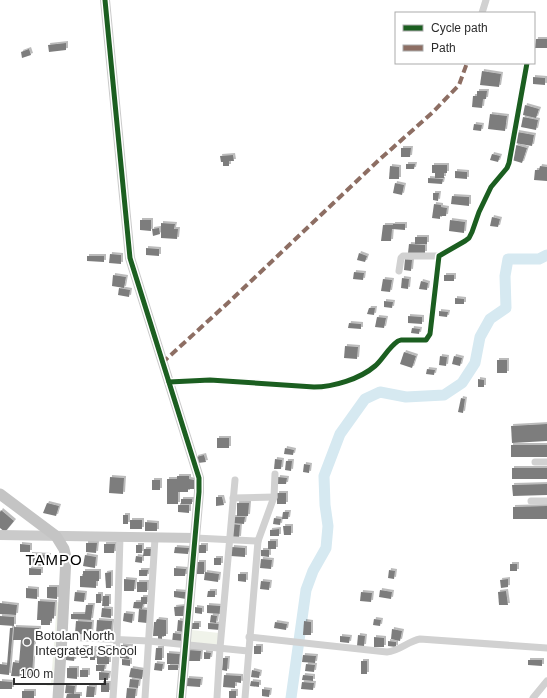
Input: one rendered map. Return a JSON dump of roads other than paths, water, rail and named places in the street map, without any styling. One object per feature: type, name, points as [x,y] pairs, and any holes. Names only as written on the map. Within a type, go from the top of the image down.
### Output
[{"type":"main road","points":[[0,494],[56,536],[64,549],[66,558],[58,698]]},
{"type":"street","points":[[105,0],[130,258],[199,478],[181,698]]},
{"type":"street","points":[[482,12],[486,0]]},
{"type":"street","points":[[399,271],[401,258],[403,256],[439,256],[469,238],[491,186],[510,163],[527,64]]},
{"type":"street","points":[[168,382],[210,380],[322,387],[333,386],[359,375],[375,366],[398,341],[423,340],[429,338],[439,256]]},
{"type":"street","points":[[535,462],[547,462]]},
{"type":"street","points":[[245,698],[258,541],[274,497],[275,474]]},
{"type":"street","points":[[217,698],[235,480]]},
{"type":"street","points":[[233,498],[274,497]]},
{"type":"street","points":[[531,501],[547,501]]},
{"type":"street","points":[[0,535],[195,538],[258,541]]},
{"type":"street","points":[[113,698],[117,640],[120,537]]},
{"type":"street","points":[[145,698],[155,538]]},
{"type":"street","points":[[62,637],[149,641],[186,646],[248,651]]},
{"type":"street","points":[[249,637],[387,652],[396,651],[415,640],[420,639],[547,648]]},
{"type":"street","points":[[532,698],[547,681]]},
{"type":"waterway","points":[[291,698],[306,590],[313,571],[326,548],[328,526],[325,505],[324,476],[340,434],[365,399],[380,392],[406,397],[444,395],[462,383],[475,363],[480,337],[490,319],[506,308],[505,276],[508,259],[539,259],[547,255]]},
{"type":"place","name":"Botolan North Integrated School","points":[[27,642]]},
{"type":"district","name":"TAMPO","points":[[54,559]]}]
